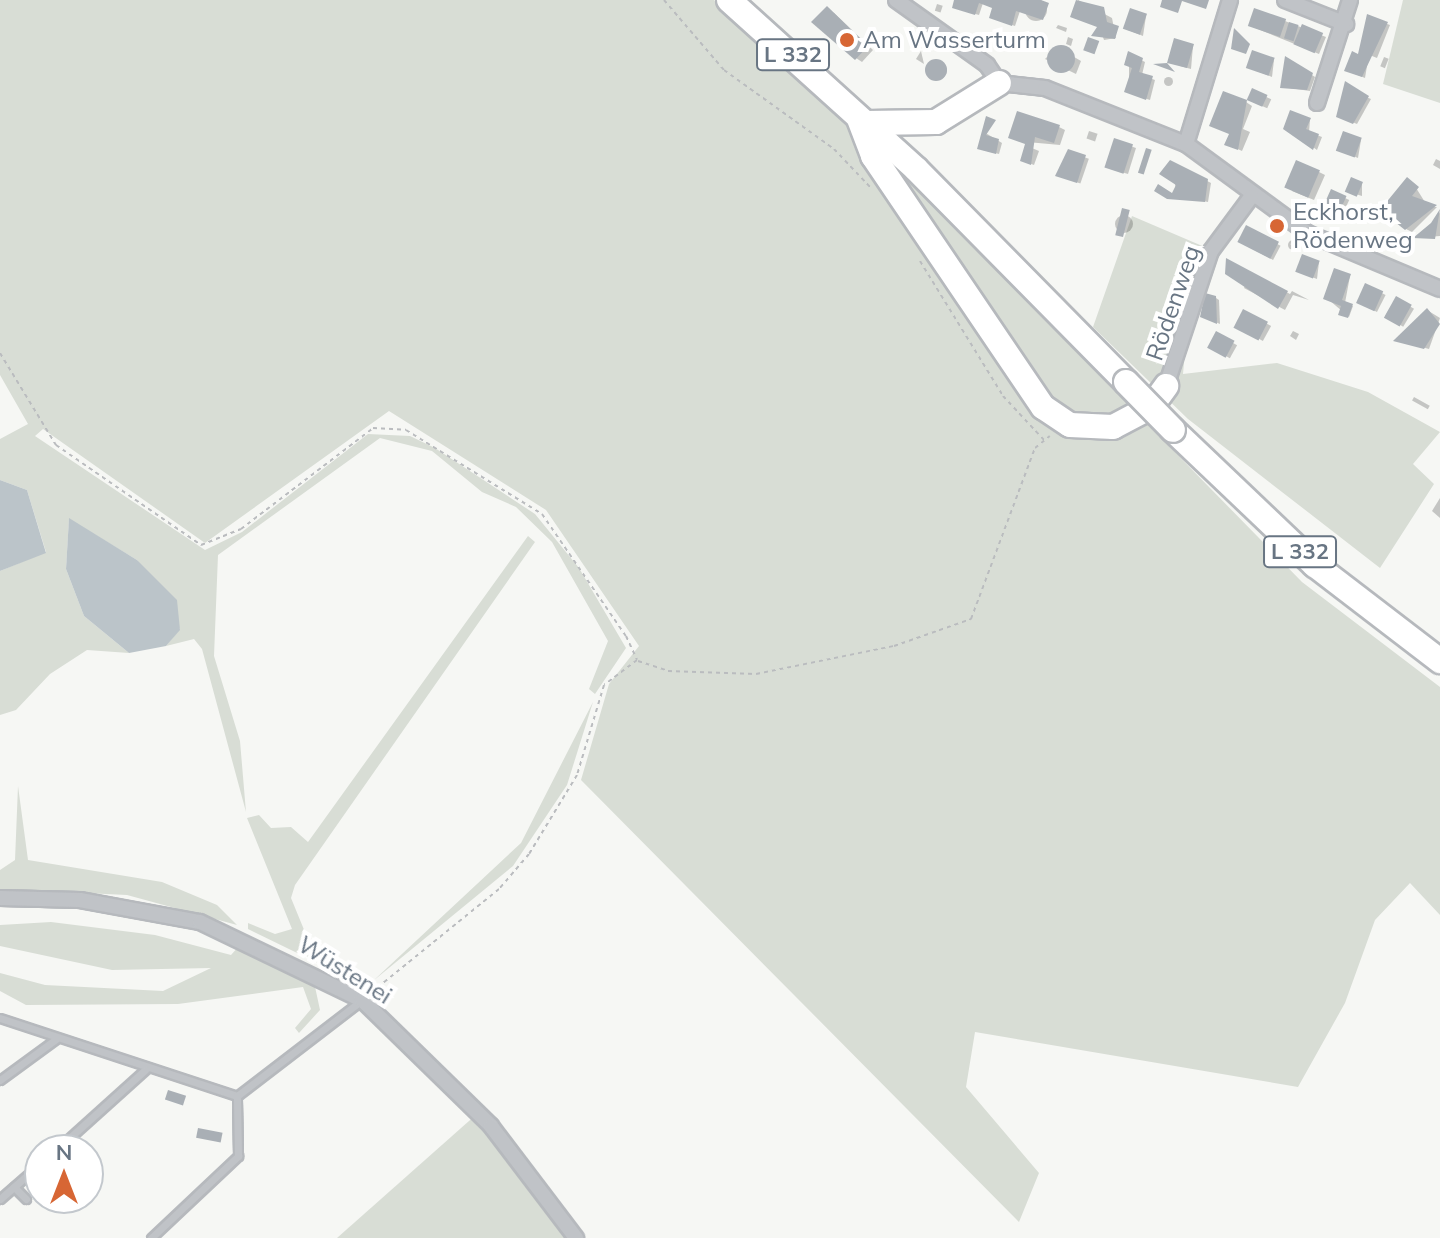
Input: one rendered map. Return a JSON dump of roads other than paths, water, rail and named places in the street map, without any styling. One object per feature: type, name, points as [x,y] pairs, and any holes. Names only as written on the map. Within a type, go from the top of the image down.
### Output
[{"type":"main road","name":"L 332","points":[[729,0],[862,118],[1173,430],[1315,565],[1440,661]]},
{"type":"main road","points":[[999,83],[936,122],[862,118],[873,156],[1004,355],[1043,407],[1070,425],[1095,429],[1132,421],[1166,386]]},
{"type":"street","points":[[896,0],[987,65],[999,83],[1045,88],[1186,144],[1251,197],[1325,242],[1440,289]]},
{"type":"street","points":[[1186,144],[1230,0]]},
{"type":"street","points":[[1285,0],[1346,24]]},
{"type":"street","points":[[1317,103],[1346,24],[1350,0]]},
{"type":"street","name":"Rödenweg","points":[[1166,386],[1211,251],[1251,197]]},
{"type":"street","name":"Wüstenei","points":[[0,898],[80,900],[200,922],[362,1000],[491,1126],[576,1238]]},
{"type":"lane","points":[[237,1096],[362,1000]]},
{"type":"lane","points":[[0,1018],[145,1070],[237,1096]]},
{"type":"lane","points":[[0,1080],[56,1039]]},
{"type":"lane","points":[[74,1134],[145,1070]]},
{"type":"lane","points":[[151,1238],[238,1156],[237,1096]]},
{"type":"lane","points":[[0,1199],[24,1178]]},
{"type":"lane","points":[[14,1187],[24,1197]]},
{"type":"place","name":"Am Wasserturm","points":[[847,40]]},
{"type":"place","name":"Eckhorst, Rödenweg","points":[[1277,226]]}]
